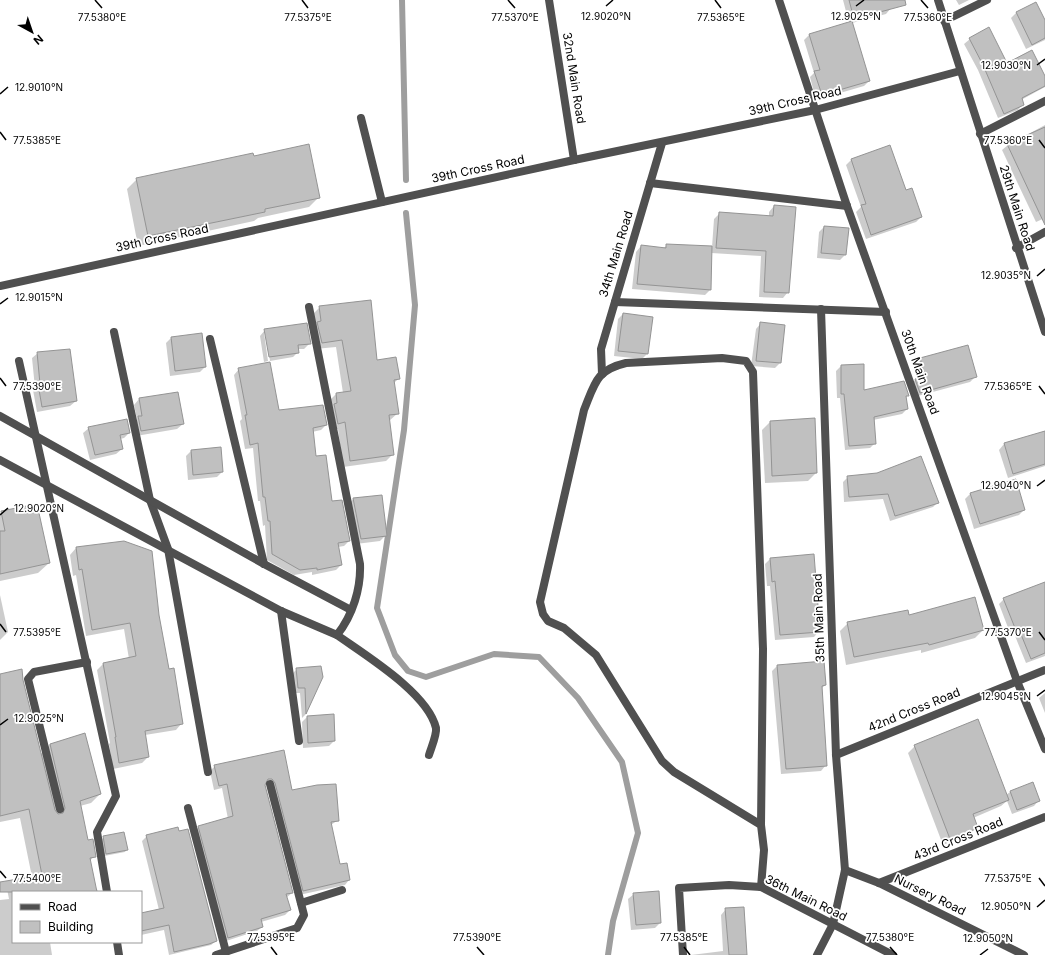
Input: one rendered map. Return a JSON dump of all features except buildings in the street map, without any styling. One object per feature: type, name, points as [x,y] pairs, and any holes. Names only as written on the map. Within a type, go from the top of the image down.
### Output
[{"type":"street","name":"32nd Main Road","points":[[549,0],[574,160]]},
{"type":"street","name":"30th Main Road","points":[[779,0],[847,206],[886,312],[1016,681],[1045,749]]},
{"type":"street","name":"29th Main Road","points":[[938,0],[1016,248],[1045,332]]},
{"type":"street","points":[[944,21],[987,0]]},
{"type":"street","name":"39th Cross Road","points":[[0,286],[574,160],[648,146],[815,110],[960,71]]},
{"type":"street","points":[[980,134],[1045,101]]},
{"type":"street","points":[[361,118],[382,202]]},
{"type":"street","name":"34th Main Road","points":[[602,374],[601,349],[662,143]]},
{"type":"street","points":[[650,183],[847,206]]},
{"type":"street","points":[[1016,248],[1045,232]]},
{"type":"street","points":[[615,302],[886,312]]},
{"type":"street","points":[[309,307],[360,564],[361,579],[351,610],[337,635]]},
{"type":"street","name":"35th Main Road","points":[[817,955],[833,924],[845,870],[836,754],[821,309]]},
{"type":"street","points":[[114,332],[150,500],[168,549],[208,772]]},
{"type":"street","points":[[210,339],[264,564]]},
{"type":"street","points":[[761,825],[674,772],[662,760],[596,655],[564,628],[548,621],[542,614],[540,602],[584,410],[596,380],[611,366],[626,362],[722,358],[746,361],[753,372],[763,649],[761,825],[764,850],[761,887]]},
{"type":"street","points":[[19,361],[116,796],[97,832],[108,891]]},
{"type":"street","points":[[0,416],[35,434],[264,564],[351,610]]},
{"type":"street","points":[[0,460],[281,611],[337,635],[388,672],[418,698],[429,713],[436,730],[429,755]]},
{"type":"street","points":[[281,611],[299,741]]},
{"type":"street","points":[[60,809],[28,679],[34,672],[87,662]]},
{"type":"street","name":"42nd Cross Road","points":[[836,754],[1045,670]]},
{"type":"street","points":[[216,955],[297,928],[304,915],[270,784]]},
{"type":"street","points":[[188,808],[226,952]]},
{"type":"street","name":"43rd Cross Road","points":[[879,883],[1045,817]]},
{"type":"street","name":"Nursery Road","points":[[845,870],[879,883],[1024,955]]},
{"type":"street","name":"36th Main Road","points":[[683,955],[679,888],[729,885],[761,887],[893,955]]},
{"type":"street","points":[[301,904],[342,890]]},
{"type":"street","points":[[116,943],[119,955]]},
{"type":"waterway","points":[[402,0],[406,180]]},
{"type":"waterway","points":[[406,213],[415,305],[404,430],[377,608],[395,655],[408,671],[426,677],[494,654],[539,657],[578,698],[622,762],[638,833],[613,921],[608,955]]}]
